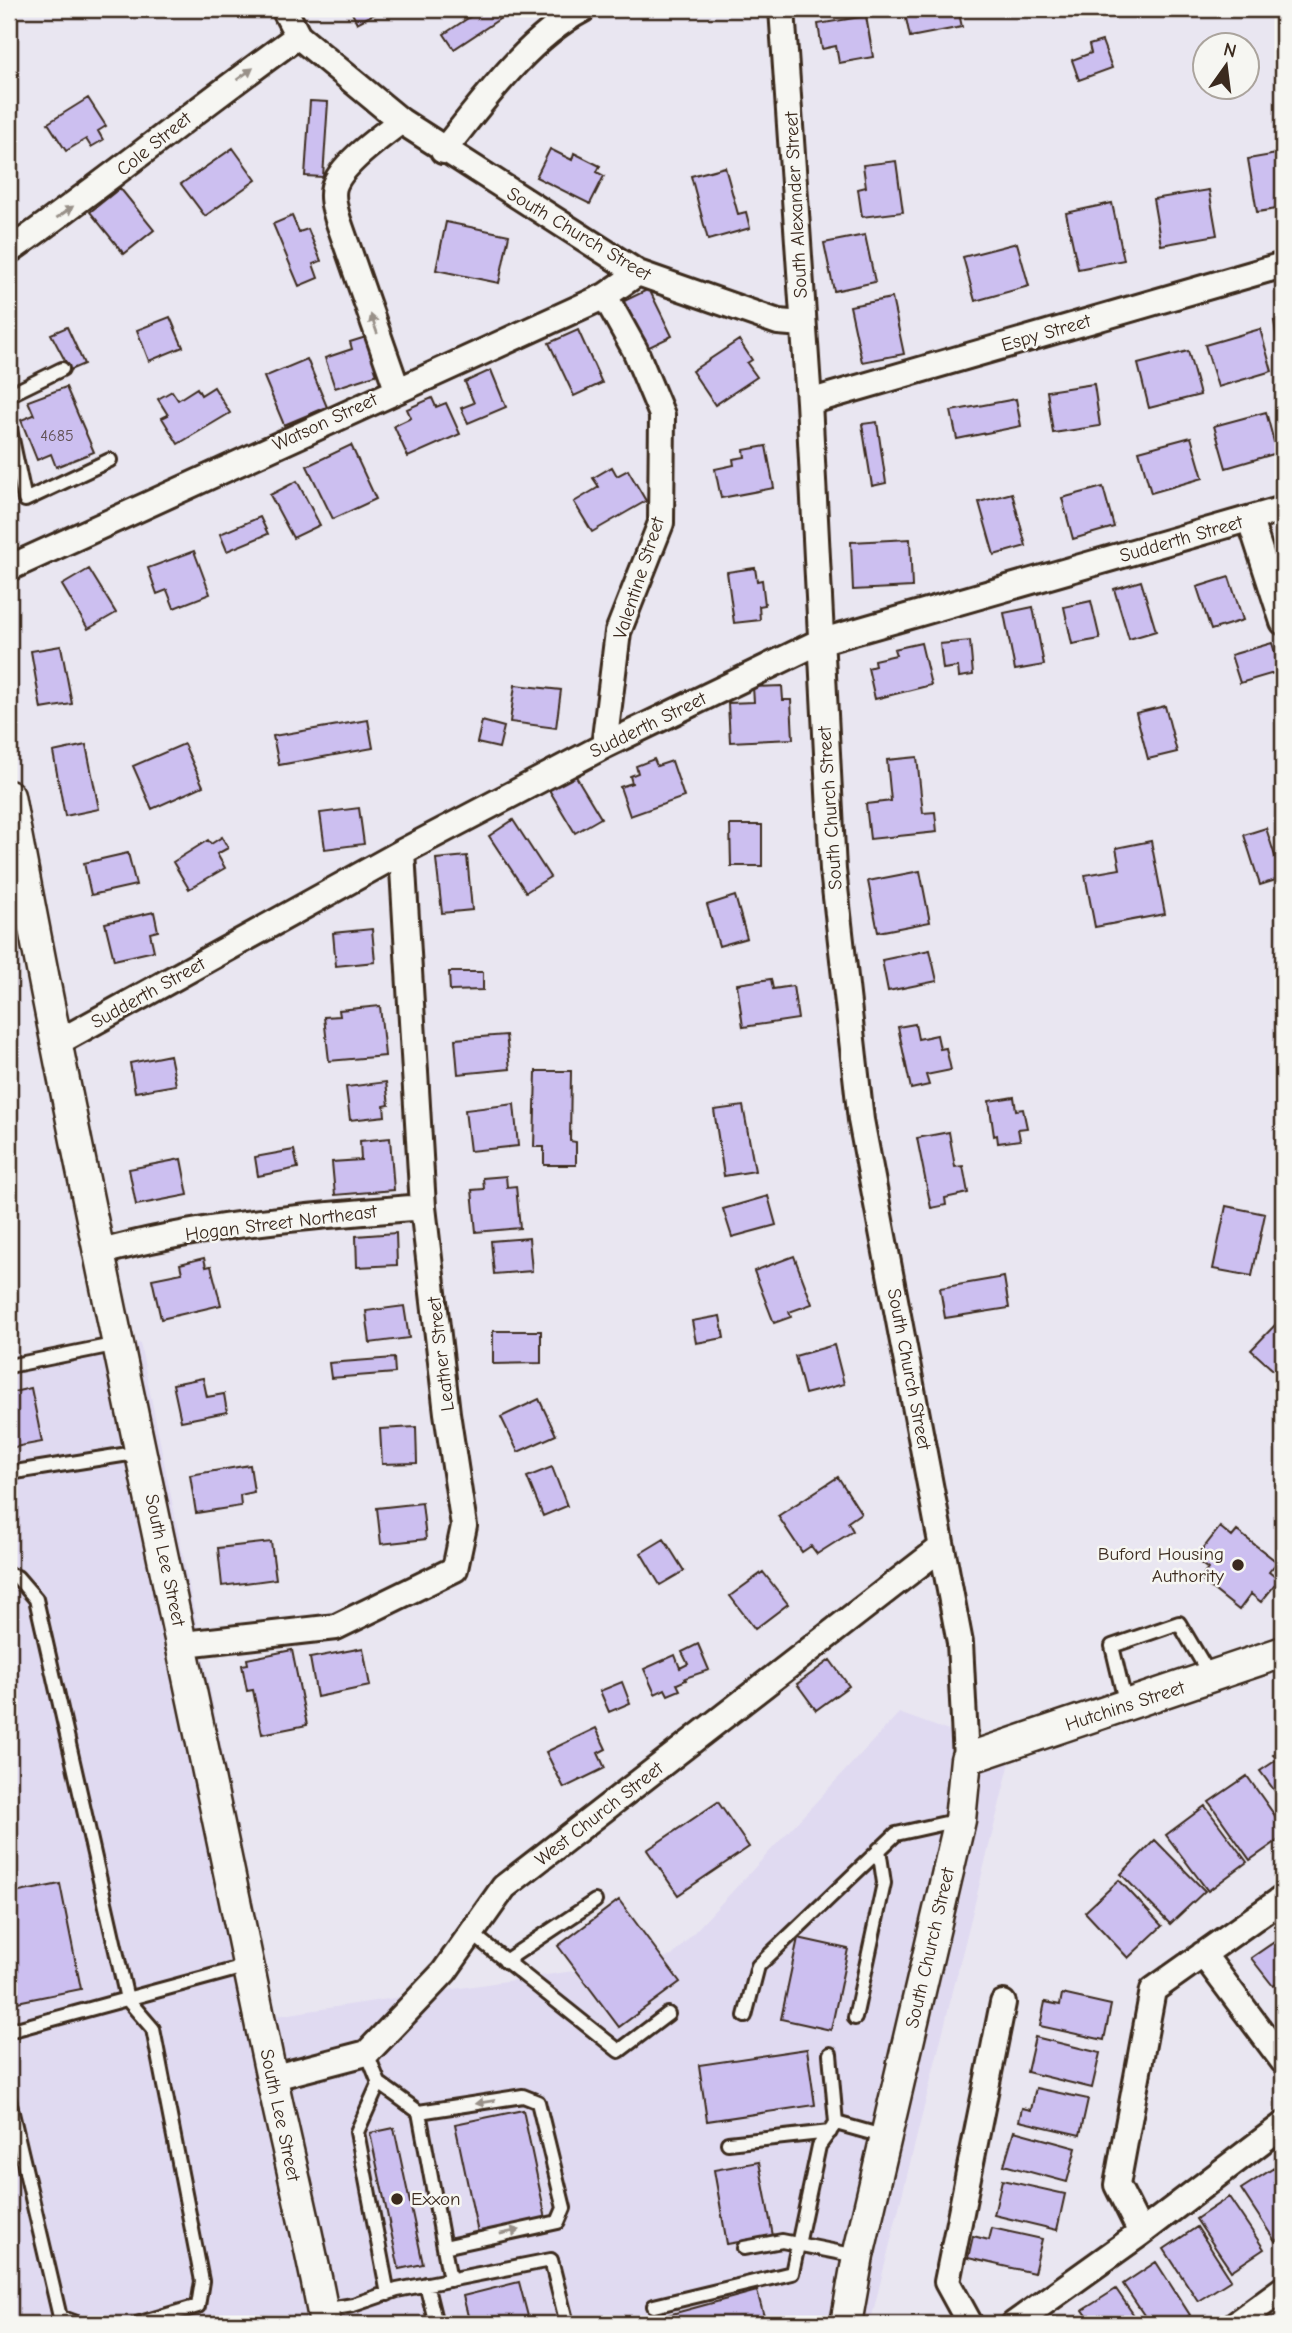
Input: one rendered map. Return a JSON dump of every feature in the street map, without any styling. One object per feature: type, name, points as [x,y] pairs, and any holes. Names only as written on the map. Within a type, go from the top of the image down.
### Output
[{"type":"street","points":[[284,9],[298,36],[401,121],[443,150],[503,77],[564,19],[582,10]]},
{"type":"street","name":"South Alexander Street","points":[[782,9],[809,402]]},
{"type":"street","name":"Cole Street","points":[[9,251],[100,187],[198,108],[298,36]]},
{"type":"street","points":[[397,389],[338,220],[333,194],[337,180],[348,167],[401,121]]},
{"type":"street","name":"South Church Street","points":[[443,150],[638,273],[778,322],[803,324]]},
{"type":"street","name":"Espy Street","points":[[809,402],[1283,265]]},
{"type":"street","name":"Watson Street","points":[[9,568],[605,296],[638,273]]},
{"type":"street","name":"Valentine Street","points":[[604,746],[618,632],[660,523],[662,415],[635,349],[605,296]]},
{"type":"street","name":"South Church Street","points":[[809,402],[819,642],[833,870],[861,1120],[960,1643],[966,1759],[960,1820],[858,2256],[846,2324]]},
{"type":"street","name":"Sudderth Street","points":[[55,1044],[402,852],[604,746],[819,642],[1283,509]]},
{"type":"street","points":[[1250,520],[1283,622]]},
{"type":"street","name":"South Lee Street","points":[[9,796],[55,1044],[98,1253],[184,1644],[271,2078],[323,2317]]},
{"type":"street","name":"Leather Street","points":[[184,1644],[336,1627],[455,1569],[464,1526],[447,1413],[423,1207],[402,852]]},
{"type":"street","name":"Hogan Street Northeast","points":[[98,1253],[198,1231],[271,1220],[423,1207]]},
{"type":"street","name":"West Church Street","points":[[367,2053],[444,1972],[469,1931],[504,1887],[942,1547]]},
{"type":"street","name":"Hutchins Street","points":[[966,1759],[1283,1652]]},
{"type":"street","points":[[1141,2234],[1117,2185],[1153,1990],[1283,1898]]},
{"type":"street","points":[[1203,1954],[1283,2061]]},
{"type":"street","points":[[970,2324],[947,2282],[1003,2003]]},
{"type":"street","points":[[271,2078],[367,2053]]},
{"type":"street","points":[[1014,2324],[1141,2234],[1283,2125]]},
{"type":"street","points":[[1235,2324],[1283,2289]]},
{"type":"lane","points":[[9,395],[62,369]]},
{"type":"lane","points":[[9,425],[25,500],[110,460]]},
{"type":"lane","points":[[9,1366],[118,1344]]},
{"type":"lane","points":[[9,1473],[141,1451]]},
{"type":"lane","points":[[9,1574],[17,1577],[36,1599],[127,1999],[153,2029],[202,2281],[198,2306],[138,2324]]},
{"type":"lane","points":[[1126,1705],[1112,1646],[1179,1623],[1211,1677]]},
{"type":"lane","points":[[745,2016],[758,1966],[879,1849],[896,1834],[960,1820]]},
{"type":"lane","points":[[855,2018],[884,1883],[879,1849]]},
{"type":"lane","points":[[505,1961],[595,1901]]},
{"type":"lane","points":[[469,1931],[619,2051],[668,2014]]},
{"type":"lane","points":[[9,2031],[248,1966]]},
{"type":"lane","points":[[367,2053],[379,2083],[419,2112],[450,2280]]},
{"type":"lane","points":[[654,2306],[792,2273],[818,2146],[833,2128],[830,2054]]},
{"type":"lane","points":[[379,2083],[357,2132],[388,2294]]},
{"type":"lane","points":[[419,2112],[523,2096],[538,2102],[564,2208],[558,2222],[444,2247]]},
{"type":"lane","points":[[9,2100],[60,2317],[79,2324]]},
{"type":"lane","points":[[728,2143],[833,2128],[887,2137]]},
{"type":"lane","points":[[744,2248],[782,2241],[858,2256]]},
{"type":"lane","points":[[323,2317],[426,2284],[551,2260],[567,2324]]},
{"type":"lane","points":[[426,2284],[436,2324]]},
{"type":"shaded area","points":[[140,1343],[276,2016],[672,1956],[899,1713],[1012,1754],[870,2324],[9,2324],[9,1375]]},
{"type":"building","points":[[350,9],[384,9],[357,23]]},
{"type":"building","points":[[482,9],[513,10],[454,49],[444,34]]},
{"type":"building","points":[[904,9],[958,9],[962,27],[910,37]]},
{"type":"building","points":[[866,16],[873,57],[839,63],[836,46],[822,49],[818,24]]},
{"type":"building","points":[[1102,41],[1112,68],[1079,80],[1072,60],[1091,53],[1089,45]]},
{"type":"building","points":[[88,98],[106,126],[98,131],[103,140],[91,147],[86,139],[66,151],[48,123]]},
{"type":"building","points":[[310,101],[328,102],[323,177],[305,176]]},
{"type":"building","points":[[233,148],[256,180],[205,216],[181,184]]},
{"type":"building","points":[[550,149],[572,160],[574,153],[600,166],[597,172],[604,176],[590,204],[536,177]]},
{"type":"building","points":[[1283,153],[1283,208],[1257,212],[1248,159]]},
{"type":"building","points":[[896,161],[903,212],[862,217],[858,189],[866,187],[863,165]]},
{"type":"building","points":[[725,167],[738,214],[746,212],[750,228],[708,240],[691,176]]},
{"type":"building","points":[[120,188],[154,230],[124,254],[90,212]]},
{"type":"building","points":[[1209,190],[1217,235],[1161,245],[1153,199]]},
{"type":"building","points":[[1112,203],[1124,260],[1078,269],[1066,213]]},
{"type":"building","points":[[292,216],[299,232],[308,229],[321,261],[313,264],[318,278],[299,286],[273,224]]},
{"type":"building","points":[[446,222],[509,235],[499,283],[436,270]]},
{"type":"building","points":[[865,235],[875,282],[834,291],[824,243]]},
{"type":"building","points":[[1017,243],[1029,286],[975,301],[963,257]]},
{"type":"building","points":[[649,289],[672,336],[641,351],[618,304]]},
{"type":"building","points":[[892,298],[904,354],[862,362],[850,306]]},
{"type":"building","points":[[170,317],[183,347],[149,361],[137,330]]},
{"type":"building","points":[[1283,320],[1283,364],[1281,364],[1274,321]]},
{"type":"building","points":[[67,327],[84,364],[70,370],[51,334]]},
{"type":"building","points":[[1260,329],[1272,371],[1218,387],[1205,345]]},
{"type":"building","points":[[578,330],[602,383],[574,396],[549,343]]},
{"type":"building","points":[[366,337],[378,374],[335,388],[325,358],[352,349],[350,342]]},
{"type":"building","points":[[739,340],[752,360],[747,363],[757,377],[715,405],[692,371]]},
{"type":"building","points":[[1188,351],[1200,395],[1149,408],[1138,364]]},
{"type":"building","points":[[307,359],[327,407],[284,425],[264,377]]},
{"type":"building","points":[[491,370],[506,407],[468,423],[461,408],[474,403],[465,382]]},
{"type":"building","points":[[1094,384],[1100,426],[1053,433],[1047,391]]},
{"type":"building","points":[[66,387],[94,452],[56,467],[51,454],[37,460],[21,420],[34,415],[28,401]]},
{"type":"building","points":[[214,387],[230,413],[178,444],[162,418],[168,415],[158,399],[172,391],[178,400],[197,388],[201,395]]},
{"type":"building","points":[[432,398],[436,407],[446,403],[460,434],[408,457],[394,426],[411,418],[407,409]]},
{"type":"building","points":[[1016,399],[1021,426],[957,439],[951,411]]},
{"type":"building","points":[[1266,412],[1277,453],[1226,468],[1214,426]]},
{"type":"building","points":[[877,422],[886,483],[872,486],[862,424]]},
{"type":"building","points":[[1191,437],[1203,478],[1151,493],[1139,451]]},
{"type":"building","points":[[351,445],[376,499],[333,519],[307,466]]},
{"type":"building","points":[[766,446],[774,488],[721,498],[715,469],[734,465],[733,459],[745,457],[744,450]]},
{"type":"building","points":[[612,467],[617,476],[628,470],[646,501],[592,532],[574,502],[599,487],[593,478]]},
{"type":"building","points":[[297,481],[320,525],[293,538],[270,495]]},
{"type":"building","points":[[1103,487],[1114,527],[1073,539],[1062,498]]},
{"type":"building","points":[[1012,493],[1026,546],[994,555],[979,502]]},
{"type":"building","points":[[260,517],[268,534],[227,551],[220,534]]},
{"type":"building","points":[[910,539],[912,587],[853,590],[851,542]]},
{"type":"building","points":[[194,551],[210,594],[174,608],[167,590],[157,594],[148,568]]},
{"type":"building","points":[[755,568],[757,581],[762,580],[765,605],[759,606],[760,620],[734,623],[727,572]]},
{"type":"building","points":[[89,569],[116,613],[88,629],[62,585]]},
{"type":"building","points":[[1229,577],[1243,620],[1211,630],[1197,587]]},
{"type":"building","points":[[1141,581],[1156,631],[1129,639],[1114,589]]},
{"type":"building","points":[[1091,601],[1100,639],[1072,644],[1064,607]]},
{"type":"building","points":[[1033,607],[1044,665],[1015,670],[1004,613]]},
{"type":"building","points":[[970,641],[973,675],[959,677],[958,667],[943,669],[940,644]]},
{"type":"building","points":[[921,643],[931,685],[875,699],[868,668],[875,666],[874,660],[896,655],[894,649]]},
{"type":"building","points":[[1272,643],[1281,671],[1240,683],[1231,655]]},
{"type":"building","points":[[61,646],[72,704],[41,709],[31,651]]},
{"type":"building","points":[[515,685],[561,690],[556,728],[510,722]]},
{"type":"building","points":[[782,686],[783,700],[791,700],[793,739],[730,742],[728,703],[754,702],[753,687]]},
{"type":"building","points":[[1165,706],[1177,752],[1148,759],[1136,713]]},
{"type":"building","points":[[368,720],[373,748],[279,765],[273,736]]},
{"type":"building","points":[[482,721],[504,727],[499,748],[477,743]]},
{"type":"building","points":[[184,744],[203,786],[152,809],[133,766]]},
{"type":"building","points":[[86,745],[99,809],[65,816],[53,752]]},
{"type":"building","points":[[917,757],[923,813],[935,812],[937,832],[870,839],[866,804],[891,801],[887,760]]},
{"type":"building","points":[[654,759],[657,766],[672,761],[684,797],[630,816],[620,787],[632,783],[630,776],[638,773],[636,766]]},
{"type":"building","points":[[574,773],[601,818],[575,833],[548,788]]},
{"type":"building","points":[[359,808],[364,844],[325,849],[320,813]]},
{"type":"building","points":[[513,820],[550,877],[526,892],[489,836]]},
{"type":"building","points":[[730,825],[762,825],[762,866],[731,866]]},
{"type":"building","points":[[1266,828],[1282,878],[1260,885],[1244,835]]},
{"type":"building","points":[[222,837],[228,848],[217,854],[225,868],[189,889],[173,862],[208,840],[211,844]]},
{"type":"building","points":[[1151,841],[1165,914],[1095,927],[1085,875],[1120,869],[1116,848]]},
{"type":"building","points":[[128,853],[136,885],[91,895],[84,863]]},
{"type":"building","points":[[467,856],[472,910],[442,913],[436,859]]},
{"type":"building","points":[[920,871],[930,922],[878,932],[868,881]]},
{"type":"building","points":[[735,896],[747,938],[719,946],[707,905]]},
{"type":"building","points":[[154,912],[158,931],[150,933],[154,951],[114,960],[105,923]]},
{"type":"building","points":[[372,929],[375,962],[336,966],[333,933]]},
{"type":"building","points":[[930,950],[937,981],[888,991],[882,960]]},
{"type":"building","points":[[449,972],[483,972],[483,990],[450,991]]},
{"type":"building","points":[[771,979],[773,989],[793,986],[798,1019],[743,1027],[737,984]]},
{"type":"building","points":[[380,1006],[385,1056],[329,1061],[324,1017],[340,1016],[339,1010]]},
{"type":"building","points":[[915,1024],[918,1039],[937,1035],[940,1049],[946,1048],[951,1070],[926,1075],[929,1085],[911,1089],[898,1027]]},
{"type":"building","points":[[506,1035],[510,1069],[458,1074],[455,1039]]},
{"type":"building","points":[[170,1055],[176,1085],[135,1092],[130,1063]]},
{"type":"building","points":[[536,1071],[571,1071],[570,1141],[576,1142],[576,1165],[544,1165],[544,1147],[534,1147]]},
{"type":"building","points":[[386,1082],[389,1105],[384,1106],[385,1116],[350,1120],[346,1087]]},
{"type":"building","points":[[1014,1097],[1016,1110],[1023,1109],[1027,1128],[1018,1129],[1020,1140],[998,1143],[997,1135],[994,1136],[989,1101]]},
{"type":"building","points":[[514,1104],[518,1146],[470,1151],[465,1110]]},
{"type":"building","points":[[743,1106],[755,1171],[724,1176],[714,1110]]},
{"type":"building","points":[[949,1132],[955,1167],[963,1166],[968,1193],[945,1198],[946,1205],[931,1208],[917,1138]]},
{"type":"building","points":[[390,1138],[394,1190],[335,1195],[332,1162],[361,1160],[360,1141]]},
{"type":"building","points":[[294,1150],[298,1168],[258,1176],[255,1157]]},
{"type":"building","points":[[181,1159],[188,1195],[136,1205],[129,1169]]},
{"type":"building","points":[[506,1176],[507,1187],[516,1186],[520,1228],[476,1232],[472,1190],[484,1189],[483,1178]]},
{"type":"building","points":[[768,1196],[776,1225],[732,1237],[723,1209]]},
{"type":"building","points":[[1226,1206],[1265,1214],[1252,1276],[1213,1269]]},
{"type":"building","points":[[396,1233],[397,1265],[357,1267],[356,1236]]},
{"type":"building","points":[[529,1238],[532,1271],[494,1274],[491,1241]]},
{"type":"building","points":[[794,1256],[812,1304],[789,1312],[791,1317],[774,1323],[754,1271]]},
{"type":"building","points":[[204,1258],[206,1267],[211,1266],[221,1305],[161,1319],[152,1279],[182,1273],[180,1264]]},
{"type":"building","points":[[1004,1277],[1009,1308],[945,1318],[940,1288]]},
{"type":"building","points":[[404,1306],[409,1338],[370,1343],[366,1311]]},
{"type":"building","points":[[720,1316],[724,1338],[696,1343],[692,1321]]},
{"type":"building","points":[[1277,1323],[1283,1329],[1283,1379],[1251,1350]]},
{"type":"building","points":[[493,1331],[541,1331],[541,1363],[493,1364]]},
{"type":"building","points":[[834,1345],[844,1384],[805,1394],[795,1356]]},
{"type":"building","points":[[394,1358],[395,1373],[331,1378],[329,1363]]},
{"type":"building","points":[[203,1378],[207,1397],[224,1394],[227,1412],[181,1421],[173,1384]]},
{"type":"building","points":[[31,1388],[42,1442],[9,1448],[9,1393]]},
{"type":"building","points":[[539,1399],[556,1435],[518,1452],[501,1417]]},
{"type":"building","points":[[416,1427],[417,1463],[382,1464],[380,1429]]},
{"type":"building","points":[[250,1465],[254,1492],[240,1495],[241,1506],[196,1513],[190,1475]]},
{"type":"building","points":[[552,1467],[567,1506],[543,1516],[527,1477]]},
{"type":"building","points":[[838,1477],[861,1513],[848,1522],[853,1531],[817,1554],[811,1546],[802,1552],[778,1516]]},
{"type":"building","points":[[422,1503],[426,1539],[381,1544],[377,1508]]},
{"type":"building","name":"Buford Housing Authority","points":[[1220,1527],[1232,1537],[1237,1531],[1277,1562],[1269,1572],[1279,1580],[1261,1602],[1251,1594],[1239,1610],[1200,1579],[1208,1569],[1195,1559]]},
{"type":"building","points":[[664,1539],[684,1571],[660,1585],[641,1553]]},
{"type":"building","points":[[271,1542],[276,1579],[222,1586],[218,1548]]},
{"type":"building","points":[[763,1572],[788,1604],[755,1629],[730,1596]]},
{"type":"building","points":[[698,1644],[709,1670],[685,1678],[686,1680],[677,1684],[680,1690],[668,1695],[665,1689],[655,1694],[644,1669],[675,1655],[680,1668],[688,1664],[682,1652]]},
{"type":"building","points":[[363,1648],[370,1686],[317,1697],[310,1658]]},
{"type":"building","points":[[292,1650],[307,1725],[262,1734],[253,1690],[247,1691],[242,1665],[248,1664],[247,1659]]},
{"type":"building","points":[[830,1660],[849,1686],[816,1710],[797,1684]]},
{"type":"building","points":[[622,1682],[630,1703],[609,1712],[600,1691]]},
{"type":"building","points":[[596,1728],[606,1749],[598,1753],[605,1768],[564,1788],[546,1752]]},
{"type":"building","points":[[1283,1747],[1283,1802],[1260,1771],[1278,1759],[1273,1755]]},
{"type":"building","points":[[1247,1776],[1283,1827],[1283,1837],[1250,1860],[1209,1802]]},
{"type":"building","points":[[718,1802],[749,1847],[678,1895],[647,1850]]},
{"type":"building","points":[[1205,1806],[1247,1862],[1208,1891],[1166,1835]]},
{"type":"building","points":[[1155,1840],[1205,1891],[1170,1924],[1121,1874]]},
{"type":"building","points":[[1119,1880],[1162,1926],[1128,1958],[1085,1912]]},
{"type":"building","points":[[60,1884],[81,1989],[17,2002],[9,1960],[9,1894]]},
{"type":"building","points":[[619,1900],[680,1982],[619,2027],[558,1946]]},
{"type":"building","points":[[1283,1936],[1283,1979],[1273,1986],[1251,1958]]},
{"type":"building","points":[[798,1938],[848,1949],[831,2030],[781,2019]]},
{"type":"building","points":[[1062,1994],[1111,2005],[1104,2040],[1040,2026],[1045,2002],[1060,2005]]},
{"type":"building","points":[[1035,2037],[1100,2053],[1092,2088],[1027,2072]]},
{"type":"building","points":[[807,2049],[815,2105],[707,2121],[699,2065]]},
{"type":"building","points":[[1036,2088],[1088,2099],[1080,2135],[1019,2121],[1022,2108],[1031,2110]]},
{"type":"building","points":[[523,2110],[546,2219],[478,2233],[455,2124]]},
{"type":"building","name":"Exxon","points":[[394,2128],[423,2264],[399,2269],[370,2133]]},
{"type":"building","points":[[1014,2131],[1076,2148],[1067,2182],[1004,2165]]},
{"type":"building","points":[[759,2162],[773,2236],[727,2244],[714,2170]]},
{"type":"building","points":[[1274,2168],[1283,2182],[1283,2236],[1275,2241],[1241,2189]]},
{"type":"building","points":[[1002,2180],[1065,2194],[1057,2230],[994,2215]]},
{"type":"building","points":[[1229,2197],[1264,2249],[1231,2271],[1196,2219]]},
{"type":"building","points":[[1197,2227],[1231,2280],[1198,2301],[1164,2249]]},
{"type":"building","points":[[992,2228],[1042,2239],[1034,2273],[968,2258],[973,2236],[989,2240]]},
{"type":"building","points":[[1156,2262],[1190,2315],[1175,2324],[1150,2324],[1123,2284]]},
{"type":"building","points":[[519,2282],[530,2324],[470,2324],[463,2296]]},
{"type":"building","points":[[1116,2289],[1140,2324],[1093,2324],[1083,2310]]},
{"type":"building","points":[[757,2291],[766,2324],[654,2324],[653,2319]]},
{"type":"place","name":"Buford Housing Authority","points":[[1238,1565]]},
{"type":"place","name":"Exxon","points":[[397,2199]]}]
